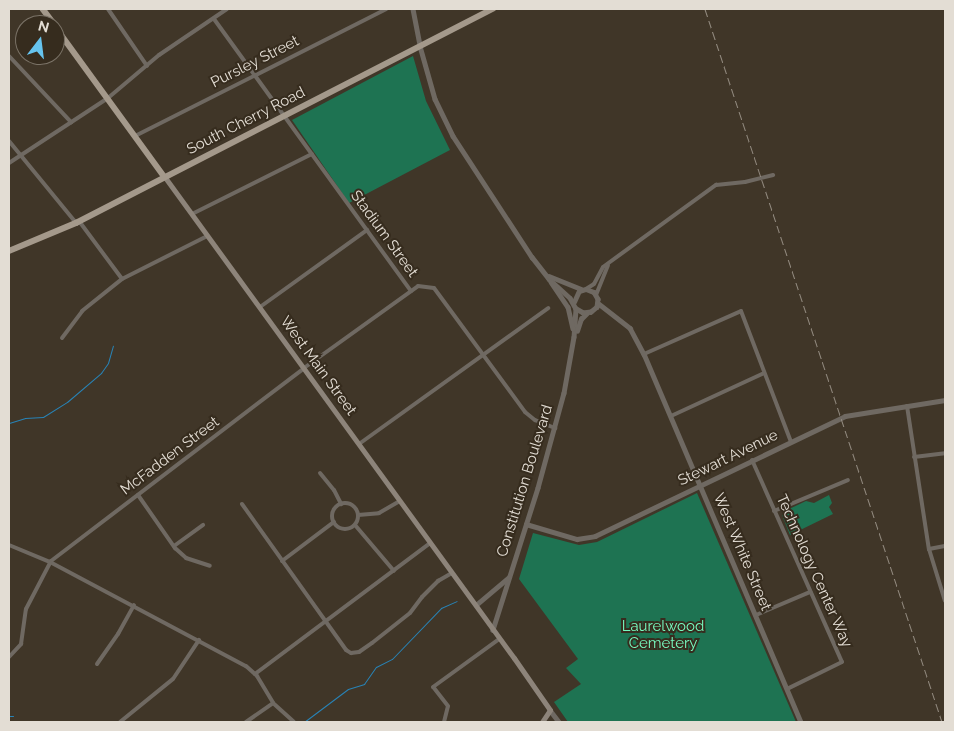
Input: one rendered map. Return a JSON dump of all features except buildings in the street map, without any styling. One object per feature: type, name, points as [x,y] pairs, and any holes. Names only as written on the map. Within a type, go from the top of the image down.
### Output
[{"type":"main road","name":"South Cherry Road","points":[[9,251],[77,222],[493,9]]},
{"type":"main road","name":"West Main Street","points":[[65,39],[476,605],[550,710]]},
{"type":"main road","points":[[542,722],[550,710]]},
{"type":"street","points":[[108,9],[147,66]]},
{"type":"street","points":[[9,163],[108,98],[147,66],[227,9]]},
{"type":"street","name":"Pursley Street","points":[[135,136],[386,9]]},
{"type":"street","points":[[413,9],[420,46],[435,99],[453,136],[506,220],[568,307],[574,335]]},
{"type":"street","name":"Stadium Street","points":[[214,19],[411,291],[418,286],[434,288],[525,412],[534,420],[555,428]]},
{"type":"street","points":[[9,56],[71,122]]},
{"type":"street","points":[[9,141],[122,278]]},
{"type":"street","points":[[192,214],[312,154]]},
{"type":"street","points":[[549,279],[574,302],[576,294],[594,284],[603,267],[716,185],[745,182],[773,175]]},
{"type":"street","points":[[260,307],[367,230]]},
{"type":"street","points":[[62,338],[82,312],[122,278],[207,236]]},
{"type":"street","points":[[593,311],[598,303],[596,295],[608,265]]},
{"type":"street","points":[[544,273],[564,284],[584,289],[596,295]]},
{"type":"street","name":"McFadden Street","points":[[50,562],[304,368],[411,291]]},
{"type":"street","name":"Constitution Boulevard","points":[[493,630],[564,393],[574,335],[576,309],[574,302]]},
{"type":"street","name":"West White Street","points":[[598,303],[633,332],[644,354],[801,722]]},
{"type":"street","points":[[359,444],[548,308]]},
{"type":"street","points":[[576,309],[587,313],[593,311],[616,316]]},
{"type":"street","points":[[644,354],[740,311],[790,442]]},
{"type":"street","name":"Constitution Boulevard","points":[[574,335],[581,319],[587,313]]},
{"type":"street","points":[[671,416],[764,373]]},
{"type":"street","name":"Stewart Avenue","points":[[526,524],[571,537],[588,538],[845,416],[945,400]]},
{"type":"street","points":[[907,406],[928,549],[945,601]]},
{"type":"street","points":[[914,457],[945,453]]},
{"type":"street","name":"Technology Center Way","points":[[752,460],[842,662],[787,689]]},
{"type":"street","points":[[320,473],[334,490],[341,504]]},
{"type":"street","points":[[774,511],[848,480]]},
{"type":"street","points":[[138,495],[174,546],[186,558],[210,566]]},
{"type":"street","points":[[358,516],[379,513],[400,501]]},
{"type":"street","points":[[242,504],[346,650],[351,653],[359,652],[410,613],[438,581],[452,573]]},
{"type":"street","points":[[341,504],[349,504],[354,507],[358,516],[355,525],[346,529],[337,526],[334,522],[333,512],[341,504]]},
{"type":"street","points":[[282,562],[334,522]]},
{"type":"street","points":[[174,546],[203,525]]},
{"type":"street","points":[[355,525],[394,571]]},
{"type":"street","points":[[255,674],[430,543]]},
{"type":"street","points":[[9,544],[50,562],[134,605],[199,640],[255,674],[273,703],[294,722]]},
{"type":"street","points":[[928,549],[945,546]]},
{"type":"street","points":[[9,656],[21,644],[26,609],[50,562]]},
{"type":"street","points":[[476,605],[510,576]]},
{"type":"street","points":[[756,615],[810,592]]},
{"type":"street","points":[[97,664],[114,642],[134,605]]},
{"type":"street","points":[[444,722],[448,706],[433,687],[499,638]]},
{"type":"street","points":[[120,722],[173,679],[199,640]]},
{"type":"street","points":[[246,722],[273,703]]},
{"type":"street","name":"West Main Street","points":[[550,710],[559,722]]},
{"type":"green space","points":[[413,56],[426,101],[450,150],[349,203],[292,120]]},
{"type":"green space","name":"Laurelwood Cemetery","points":[[697,493],[796,722],[568,722],[554,702],[581,684],[566,668],[578,659],[519,579],[533,533],[579,545],[597,542]]},
{"type":"green space","points":[[829,495],[832,503],[829,507],[833,514],[790,535],[782,515],[788,512],[787,510],[806,501],[814,503]]},
{"type":"waterway","points":[[9,423],[25,418],[43,417],[67,402],[101,373],[108,363],[113,346]]},
{"type":"waterway","points":[[304,722],[348,689],[364,684],[376,667],[392,659],[441,608],[457,601]]},
{"type":"railway","points":[[705,9],[942,722]]}]
